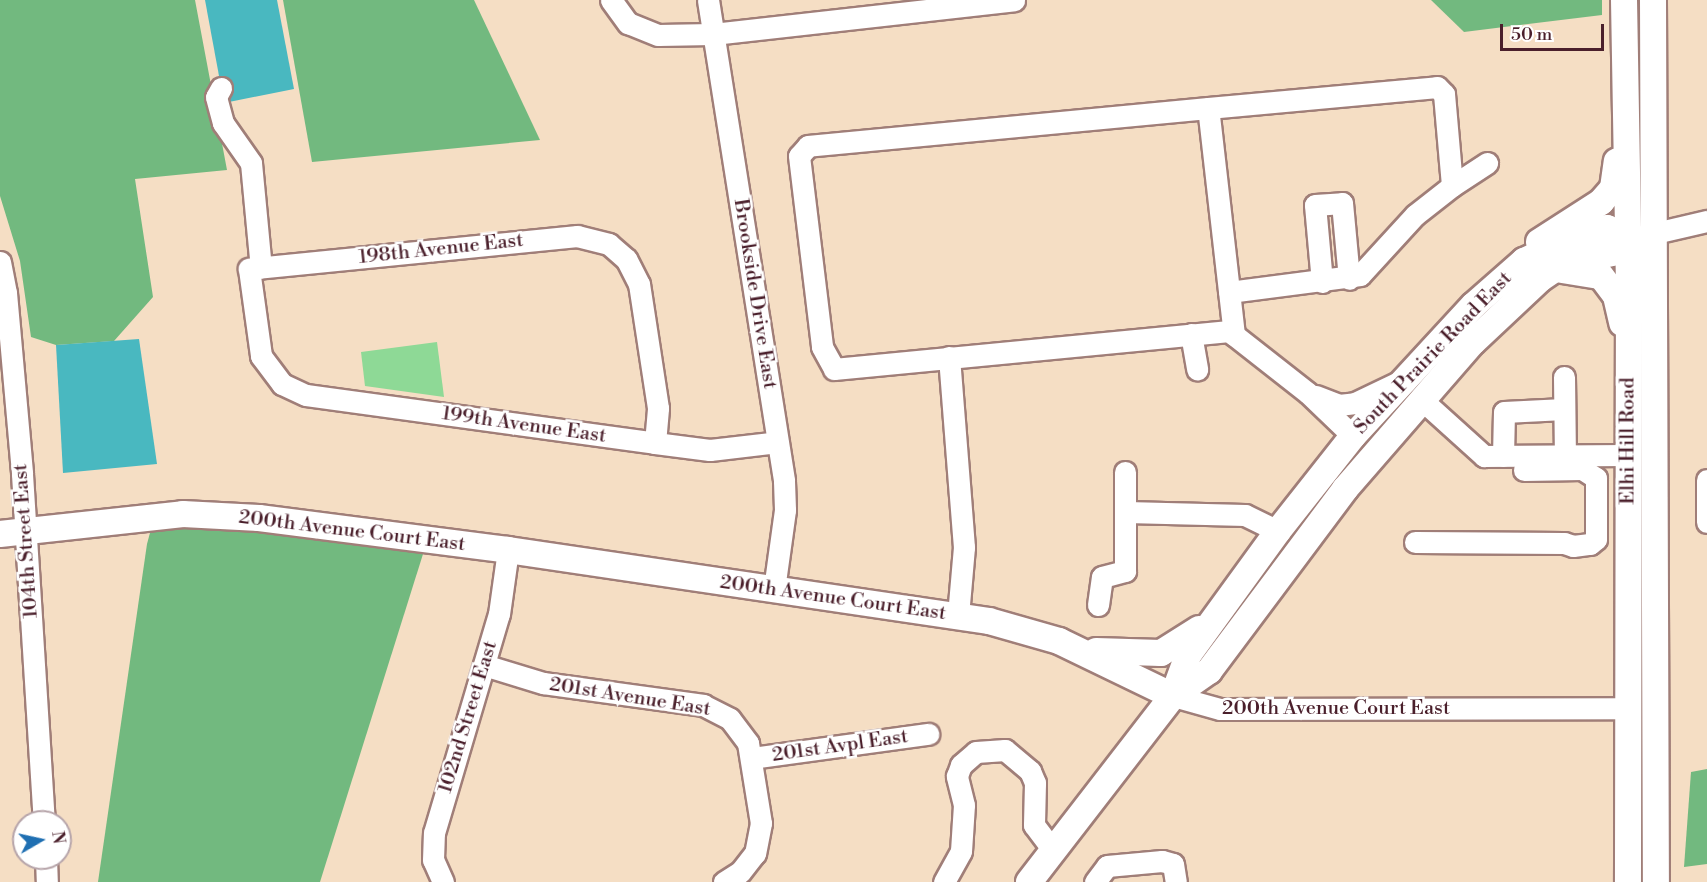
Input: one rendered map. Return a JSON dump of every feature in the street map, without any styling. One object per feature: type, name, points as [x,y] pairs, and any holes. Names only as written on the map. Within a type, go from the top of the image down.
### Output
[{"type":"main road","name":"Elhi Hill Road","points":[[1624,0],[1623,95],[1629,239],[1628,882]]},
{"type":"main road","name":"Elhi Hill Road","points":[[1653,0],[1656,882]]},
{"type":"main road","points":[[1524,261],[1534,245],[1601,202],[1612,188],[1623,95]]},
{"type":"main road","name":"South Prairie Road East","points":[[1029,882],[1173,696],[1188,655],[1278,531],[1353,436],[1404,380],[1474,305],[1524,261],[1607,228],[1629,239],[1612,253],[1583,258],[1552,270],[1479,336],[1345,489],[1209,672],[1173,696]]},
{"type":"main road","points":[[1552,270],[1587,271],[1601,276],[1616,296],[1622,319],[1628,394]]},
{"type":"main road","name":"200th Avenue Court East","points":[[0,534],[183,514],[229,515],[508,550],[958,615],[1031,631],[1080,650],[1173,696]]},
{"type":"main road","points":[[1080,650],[1161,653],[1173,649],[1214,619]]},
{"type":"street","points":[[611,0],[628,23],[642,32],[658,35],[713,34],[944,4],[1014,0]]},
{"type":"street","name":"Brookside Drive East","points":[[708,0],[778,442],[785,510],[774,589]]},
{"type":"street","points":[[1353,436],[1308,393],[1229,330],[834,369],[822,347],[799,156],[808,146],[1437,87],[1444,94],[1452,186]]},
{"type":"street","points":[[221,88],[216,97],[223,123],[251,163],[255,268]]},
{"type":"street","points":[[1209,108],[1234,335]]},
{"type":"street","points":[[1229,292],[1349,279],[1360,275],[1415,215],[1452,186],[1487,163]]},
{"type":"street","points":[[1322,282],[1315,205],[1342,202],[1349,279]]},
{"type":"street","points":[[1629,239],[1707,221]]},
{"type":"street","name":"198th Avenue East","points":[[255,268],[577,236],[609,244],[626,259],[639,284],[656,397],[655,443]]},
{"type":"street","name":"104th Street East","points":[[0,262],[6,293],[26,531],[43,810]]},
{"type":"street","name":"199th Avenue East","points":[[255,268],[257,343],[274,377],[306,394],[721,451],[778,442]]},
{"type":"street","points":[[1191,334],[1197,369]]},
{"type":"street","points":[[949,357],[964,547],[958,615]]},
{"type":"street","points":[[1564,377],[1565,456]]},
{"type":"street","points":[[1308,393],[1339,405],[1355,403],[1404,380]]},
{"type":"street","points":[[1422,400],[1484,456],[1628,455]]},
{"type":"street","points":[[1503,456],[1504,412],[1564,409]]},
{"type":"street","points":[[1415,542],[1590,544],[1596,539],[1596,478],[1582,469],[1524,470]]},
{"type":"street","points":[[1098,606],[1102,577],[1125,571],[1125,472]]},
{"type":"street","points":[[1707,480],[1707,522]]},
{"type":"street","points":[[1126,512],[1245,515],[1278,531]]},
{"type":"street","name":"102nd Street East","points":[[443,882],[433,860],[434,833],[499,614],[508,550]]},
{"type":"street","name":"201st Avenue East","points":[[484,665],[543,683],[717,710],[740,729],[752,758],[761,823],[760,837],[748,863],[724,882]]},
{"type":"street","name":"200th Avenue Court East","points":[[1173,696],[1220,709],[1628,708]]},
{"type":"street","name":"201st Avpl East","points":[[752,758],[928,734]]},
{"type":"street","points":[[944,882],[961,851],[964,805],[957,776],[966,759],[982,751],[1005,750],[1030,771],[1035,783],[1034,825],[1053,850]]},
{"type":"street","points":[[1095,882],[1107,866],[1162,861],[1173,864],[1176,882]]},
{"type":"green space","points":[[0,0],[195,0],[227,170],[135,179],[153,297],[114,341],[56,345],[31,337],[20,261],[0,196]]},
{"type":"green space","points":[[283,0],[474,0],[540,140],[312,162]]},
{"type":"green space","points":[[1431,0],[1602,0],[1602,15],[1464,32]]},
{"type":"green space","points":[[437,342],[444,397],[365,386],[361,352]]},
{"type":"green space","points":[[193,524],[362,542],[423,554],[320,882],[98,882],[147,544],[151,529]]},
{"type":"green space","points":[[1707,769],[1707,864],[1684,867],[1691,772]]},
{"type":"water","points":[[205,0],[277,0],[294,89],[224,103]]},
{"type":"water","points":[[139,339],[157,464],[63,473],[56,345]]}]
